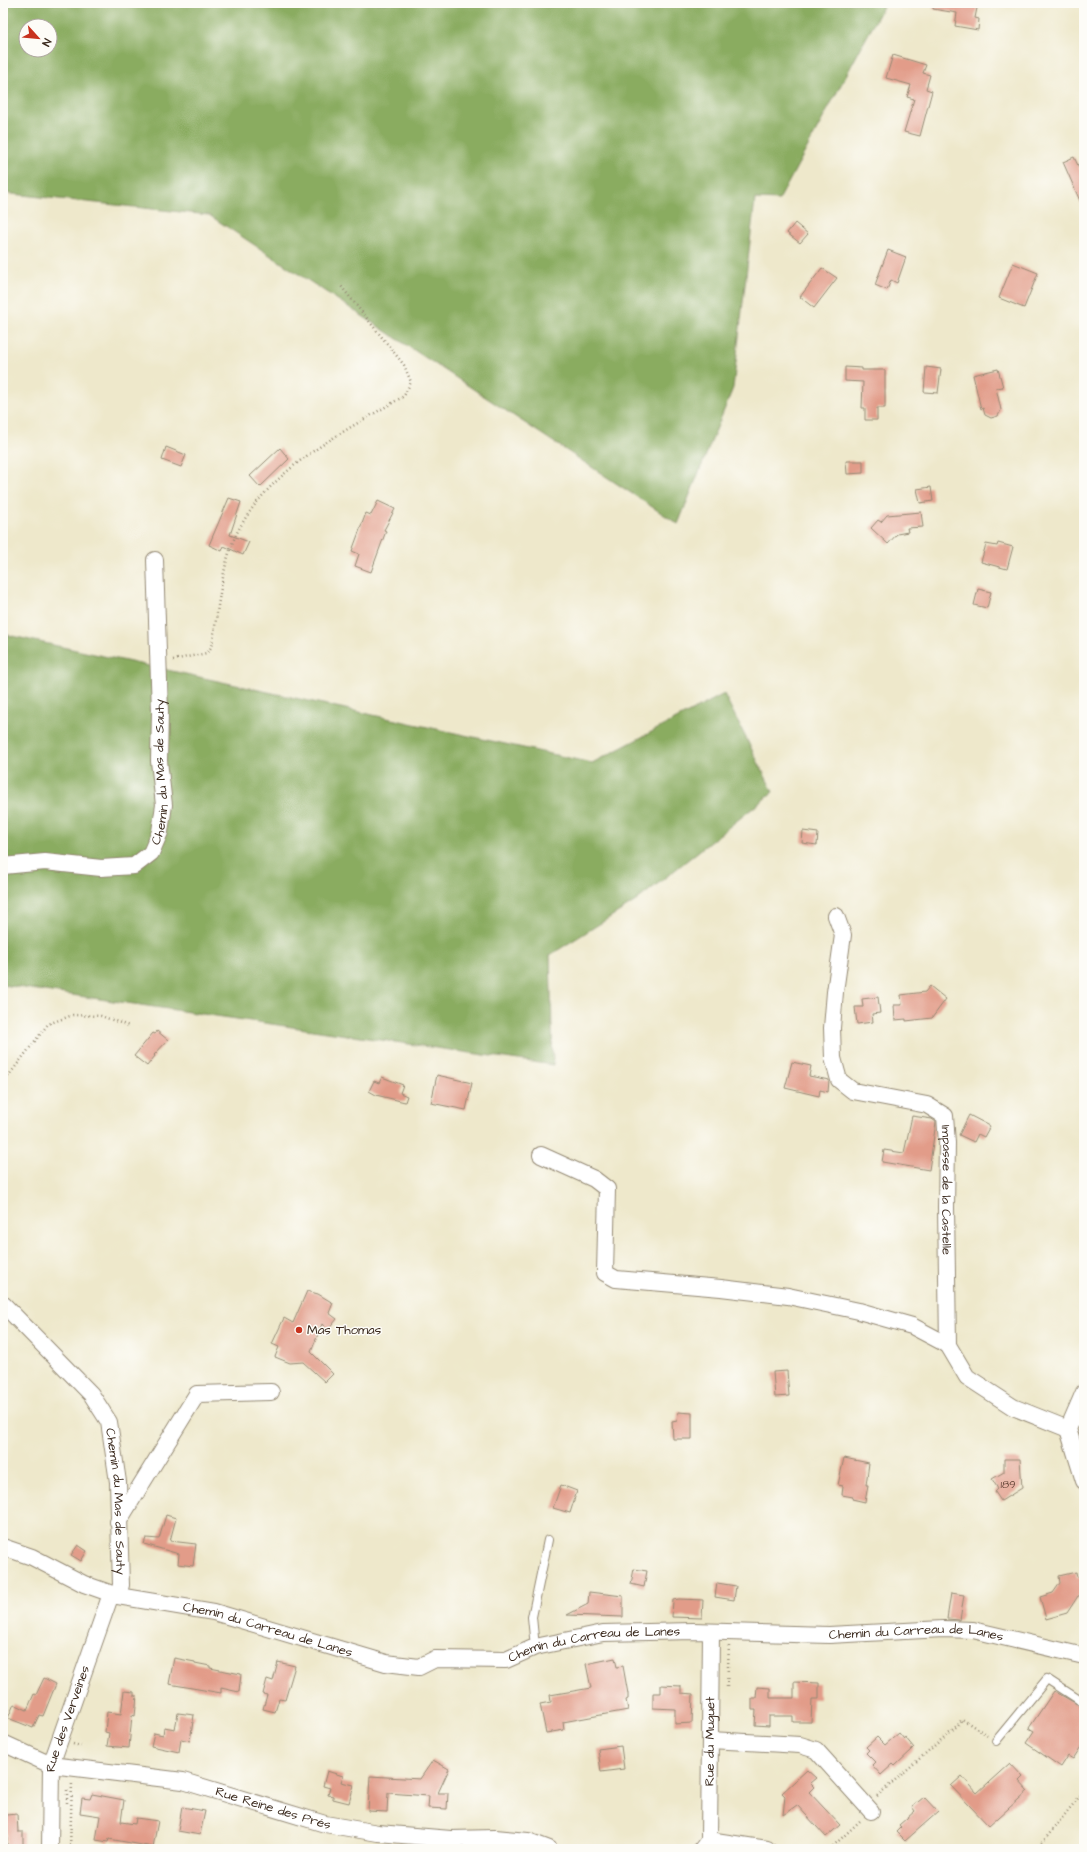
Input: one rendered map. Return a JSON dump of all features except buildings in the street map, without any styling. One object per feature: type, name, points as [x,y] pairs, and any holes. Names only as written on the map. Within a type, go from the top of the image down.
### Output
[{"type":"street","name":"Chemin du Mas de Sauty","points":[[3,866],[45,862],[100,868],[134,866],[151,853],[160,832],[164,805],[159,761],[160,712],[155,560]]},
{"type":"street","name":"Impasse de la Castelle","points":[[836,916],[843,935],[835,992],[832,1028],[833,1058],[839,1080],[853,1091],[927,1105],[945,1116],[947,1143],[946,1214],[948,1345],[967,1377],[1013,1408],[1068,1429]]},
{"type":"street","points":[[541,1155],[594,1179],[607,1189],[605,1272],[616,1279],[721,1288],[788,1296],[912,1326],[948,1345]]},
{"type":"street","name":"Chemin du Mas de Sauty","points":[[3,1304],[91,1394],[109,1422],[118,1482],[121,1585],[115,1595]]},
{"type":"street","points":[[118,1522],[197,1394],[271,1392]]},
{"type":"street","points":[[1084,1392],[1068,1429],[1084,1480]]},
{"type":"street","name":"Chemin du Carreau de Lanes","points":[[3,1547],[32,1557],[84,1584],[115,1595],[214,1612],[392,1664],[419,1667],[435,1659],[506,1660],[535,1647],[603,1633],[693,1631],[829,1635],[943,1629],[973,1630],[1084,1656]]},
{"type":"street","name":"Rue des Verveines","points":[[50,1849],[63,1770],[115,1595]]},
{"type":"street","name":"Rue du Muguet","points":[[705,1844],[710,1740],[712,1632]]},
{"type":"street","points":[[710,1740],[800,1745],[816,1750],[868,1808]]},
{"type":"street","name":"Rue Reine des Prés","points":[[3,1743],[63,1770],[183,1782],[333,1826],[378,1833],[451,1839],[495,1838],[528,1841],[549,1849]]},
{"type":"street","points":[[705,1844],[767,1849]]},
{"type":"lane","points":[[535,1647],[532,1617],[548,1540]]},
{"type":"lane","points":[[996,1741],[1047,1679],[1084,1703]]},
{"type":"path","points":[[158,663],[207,654],[212,646],[227,560],[238,529],[255,505],[282,473],[312,451],[404,396],[411,382],[404,365],[341,286]]},
{"type":"path","points":[[3,1083],[48,1024],[73,1014],[101,1016],[129,1026]]},
{"type":"path","points":[[727,1692],[729,1644],[731,1644],[732,1633]]},
{"type":"path","points":[[830,1849],[868,1808],[958,1725],[962,1719],[996,1741]]},
{"type":"path","points":[[66,1825],[63,1770],[76,1737]]},
{"type":"path","points":[[63,1770],[70,1849]]},
{"type":"path","points":[[1037,1849],[1084,1791]]},
{"type":"green space","points":[[3,3],[885,3],[779,200],[755,199],[733,388],[678,524],[209,215],[3,193]]},
{"type":"green space","points":[[3,634],[592,763],[724,694],[773,792],[636,901],[550,955],[553,1065],[3,985]]},
{"type":"place","name":"Mas Thomas","points":[[299,1330]]}]
